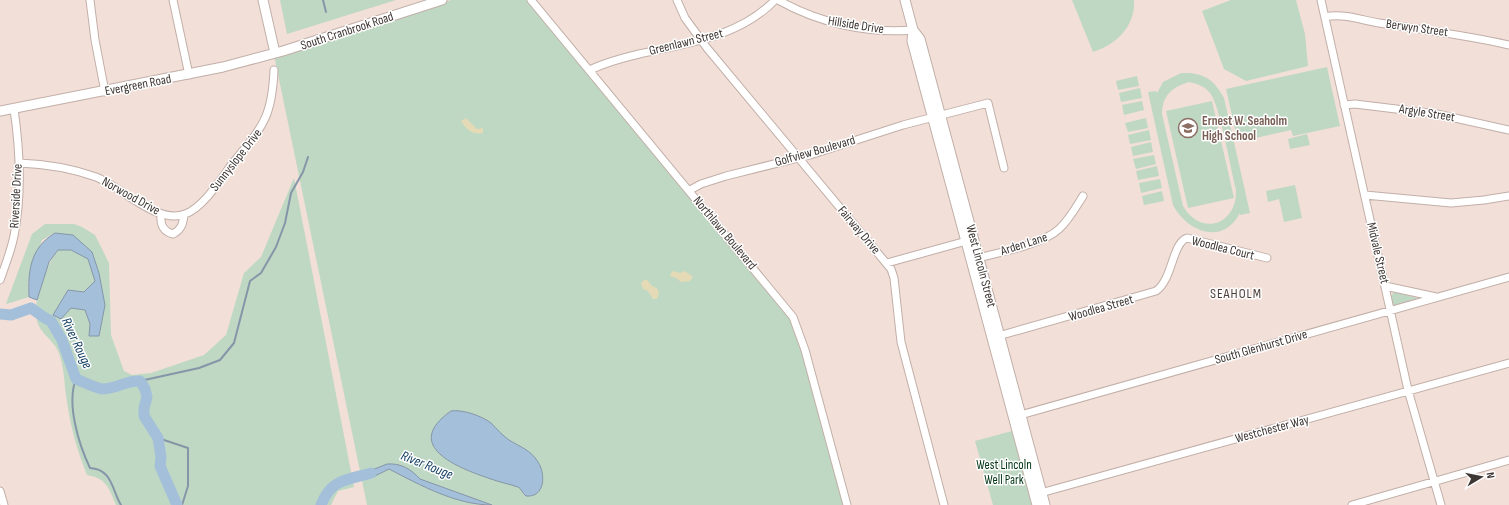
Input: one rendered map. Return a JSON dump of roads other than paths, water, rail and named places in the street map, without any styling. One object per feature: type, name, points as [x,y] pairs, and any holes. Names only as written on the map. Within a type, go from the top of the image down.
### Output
[{"type":"street","points":[[90,0],[95,40],[105,92]]},
{"type":"street","points":[[173,0],[189,75]]},
{"type":"street","points":[[263,0],[275,53]]},
{"type":"street","name":"South Cranbrook Road","points":[[275,53],[442,0]]},
{"type":"street","name":"Northlawn Boulevard","points":[[531,0],[690,190],[796,322],[846,505]]},
{"type":"street","name":"Fairway Drive","points":[[677,0],[685,18],[700,39],[887,263],[894,278],[904,353],[944,505]]},
{"type":"street","name":"Greenlawn Street","points":[[590,70],[612,60],[739,28],[777,0]]},
{"type":"street","name":"Hillside Drive","points":[[777,0],[803,12],[837,24],[872,29],[913,30]]},
{"type":"street","name":"West Lincoln Street","points":[[905,0],[913,30],[912,40],[937,118],[1038,494],[1045,505]]},
{"type":"street","name":"Midvale Street","points":[[1321,0],[1408,390],[1441,505]]},
{"type":"street","name":"Berwyn Street","points":[[1325,17],[1338,15],[1365,21],[1479,38],[1509,45]]},
{"type":"street","name":"Evergreen Road","points":[[0,111],[189,75],[275,53]]},
{"type":"street","name":"Sunnyslope Drive","points":[[161,215],[161,224],[164,229],[173,234],[178,231],[182,226],[184,215],[192,211],[208,195],[260,130],[271,103],[274,70]]},
{"type":"street","name":"Golfview Boulevard","points":[[690,190],[707,182],[799,157],[903,125],[937,118],[988,103],[1004,168]]},
{"type":"street","name":"Argyle Street","points":[[1344,105],[1355,104],[1430,113],[1509,130]]},
{"type":"street","name":"Riverside Drive","points":[[0,280],[14,234],[18,194],[19,163],[14,109]]},
{"type":"street","name":"Norwood Drive","points":[[19,163],[50,166],[77,171],[116,187],[161,215],[184,215]]},
{"type":"street","points":[[1365,195],[1450,202],[1484,200],[1509,196]]},
{"type":"street","name":"Arden Lane","points":[[975,259],[1036,241],[1051,235],[1065,223],[1083,196]]},
{"type":"street","name":"Woodlea Court","points":[[1180,243],[1184,239],[1190,238],[1267,258]]},
{"type":"street","points":[[887,263],[970,240]]},
{"type":"street","name":"Woodlea Street","points":[[996,337],[1156,291],[1166,281],[1180,243]]},
{"type":"street","name":"South Glenhurst Drive","points":[[1017,416],[1509,277]]},
{"type":"street","points":[[1385,286],[1437,297]]},
{"type":"street","name":"Westchester Way","points":[[1038,494],[1509,363]]},
{"type":"street","points":[[1352,505],[1509,460]]},
{"type":"street","points":[[0,491],[4,505]]},
{"type":"street","name":"West Lincoln Street","points":[[1037,505],[1038,494]]},
{"type":"water","points":[[55,233],[73,235],[92,252],[99,273],[105,305],[99,336],[89,336],[90,324],[85,310],[71,308],[61,319],[53,315],[68,290],[84,292],[95,281],[88,259],[71,250],[58,250],[49,262],[37,300],[29,297],[29,278],[32,261],[40,246]]},
{"type":"water","points":[[451,411],[466,412],[482,418],[491,423],[509,440],[532,454],[541,467],[543,479],[537,493],[532,496],[526,496],[518,487],[464,469],[440,454],[433,445],[432,435],[437,424]]},
{"type":"water","name":"River Rouge","points":[[387,464],[401,466],[413,472],[420,479],[492,505],[465,502],[452,498],[389,469],[373,477],[357,479],[357,476]]},
{"type":"waterway","points":[[323,0],[326,12]]},
{"type":"waterway","points":[[140,381],[199,368],[220,360],[234,343],[250,281],[261,273],[276,247],[285,223],[291,193],[303,172],[308,157]]},
{"type":"waterway","name":"River Rouge","points":[[0,314],[11,315],[31,308],[51,321],[62,340],[76,379],[103,389],[140,381],[145,389],[147,397],[144,408],[144,416],[158,438],[161,457],[160,466],[177,505]]},
{"type":"waterway","points":[[76,379],[73,389],[73,412],[82,448],[90,468],[97,469],[107,476],[121,505]]},
{"type":"waterway","points":[[158,438],[188,448],[188,486],[182,505]]},
{"type":"waterway","name":"River Rouge","points":[[321,505],[325,496],[335,485],[347,479],[371,473]]},
{"type":"place","name":"Ernest W. Seaholm High School","points":[[1188,128]]},
{"type":"district","name":"SEAHOLM","points":[[1236,293]]},
{"type":"park label","name":"West Lincoln Well Park","points":[[1004,472]]}]
